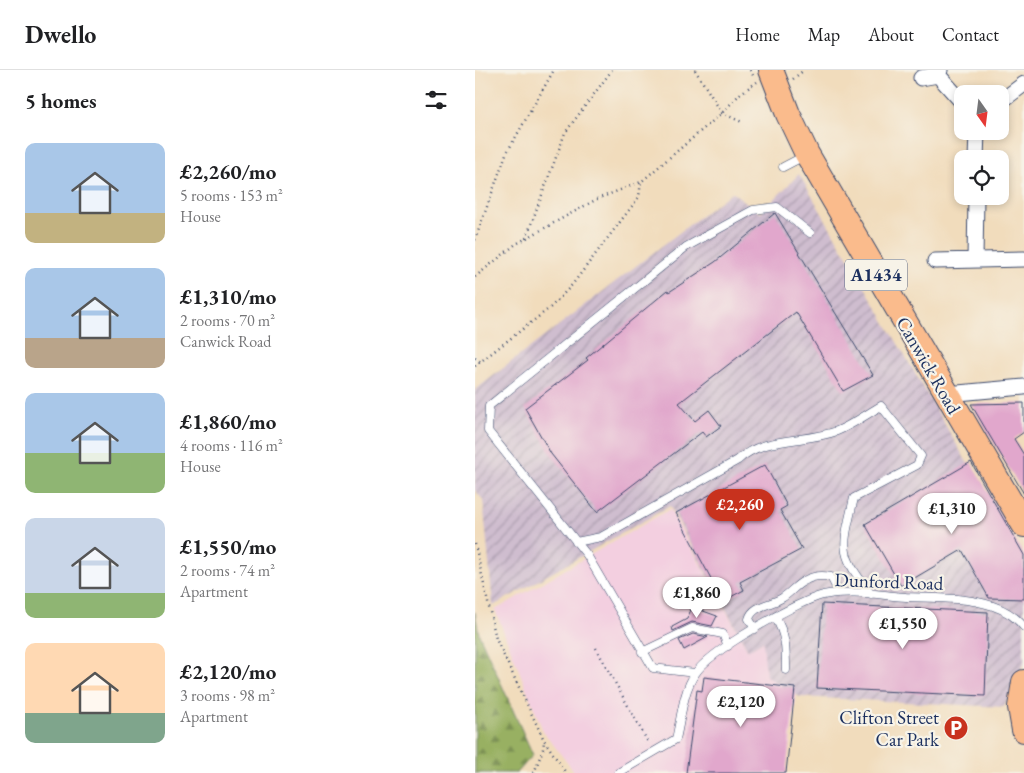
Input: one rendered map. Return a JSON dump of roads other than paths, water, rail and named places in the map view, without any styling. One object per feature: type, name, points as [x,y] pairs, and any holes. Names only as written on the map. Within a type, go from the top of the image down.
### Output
[{"type":"main road","name":"Canwick Road","points":[[763,77],[788,114],[807,154],[1024,525]]},
{"type":"main road","points":[[1023,688],[1020,707],[1024,730]]},
{"type":"street","points":[[921,78],[939,72],[954,91]]},
{"type":"street","points":[[1009,95],[1024,84]]},
{"type":"street","points":[[975,260],[976,205]]},
{"type":"street","points":[[935,261],[1024,259]]},
{"type":"street","points":[[947,394],[1024,387]]},
{"type":"lane","points":[[783,167],[807,154]]},
{"type":"lane","points":[[695,674],[653,668],[587,555],[488,431],[489,406],[686,247],[753,210],[777,207],[810,233]]},
{"type":"lane","points":[[576,542],[601,537],[738,460],[745,453],[787,440],[808,439],[839,430],[881,406],[921,456],[917,465],[855,498],[847,530],[845,553],[850,567],[871,594]]},
{"type":"lane","points":[[755,629],[749,619],[751,613],[760,606],[781,599],[803,581],[821,575],[831,577],[839,593]]},
{"type":"lane","name":"Dunford Road","points":[[618,773],[676,739],[690,683],[695,674],[713,655],[775,617],[809,599],[839,593],[961,600],[987,604],[1010,614],[1024,627]]},
{"type":"lane","points":[[775,617],[783,629],[786,644],[786,670]]},
{"type":"lane","points":[[643,652],[692,628],[723,634],[728,646]]},
{"type":"place","name":"Clifton Street Car Park","points":[[956,728]]}]
